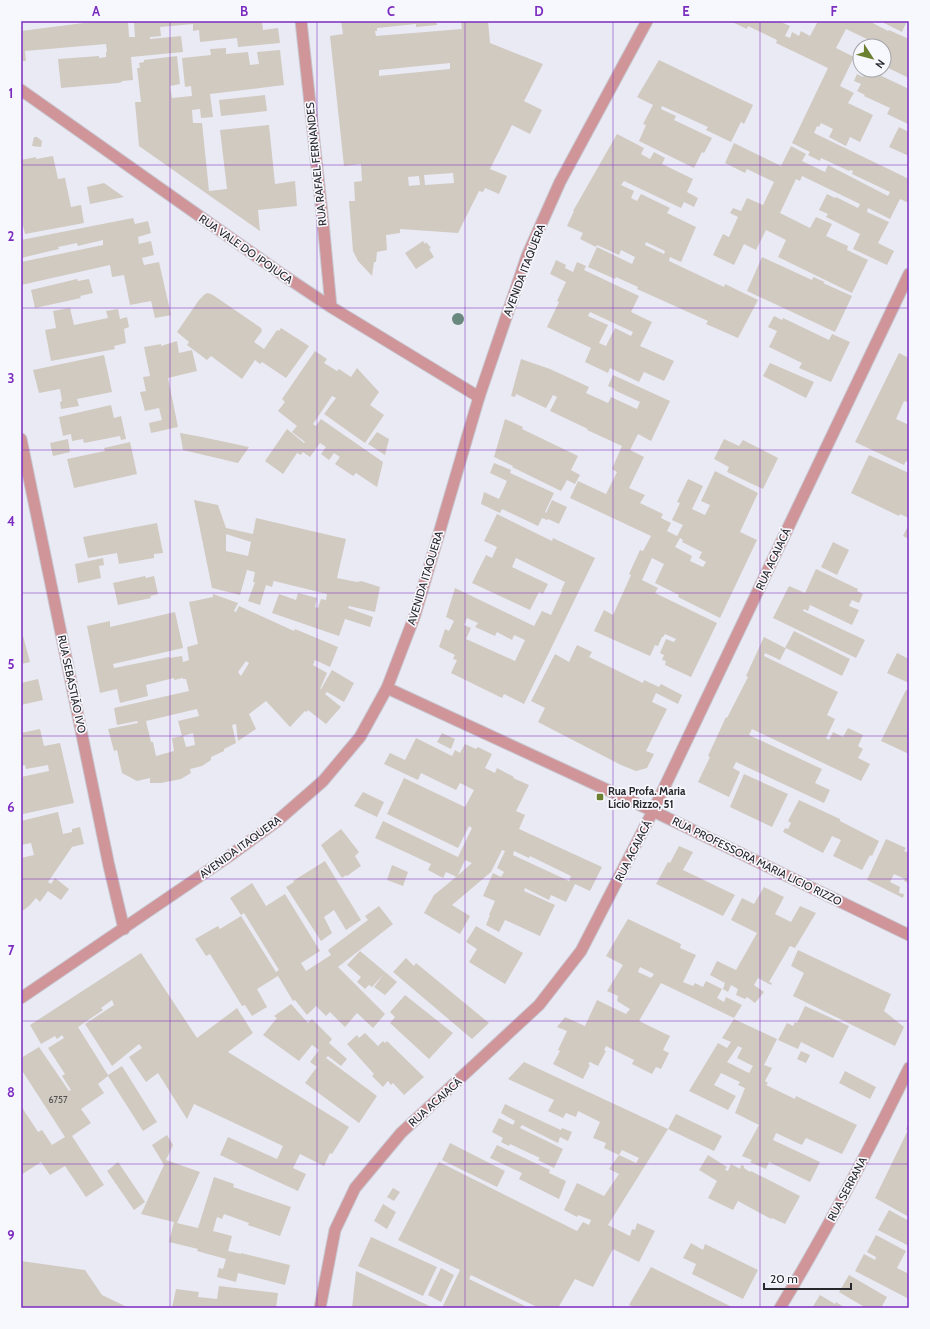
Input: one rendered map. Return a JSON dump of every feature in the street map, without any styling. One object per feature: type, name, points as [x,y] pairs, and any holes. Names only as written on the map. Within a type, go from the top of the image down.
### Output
[{"type":"street","name":"RUA RAFAEL FERNANDES","points":[[301,21],[331,307]]},
{"type":"street","name":"AVENIDA ITAQUERA","points":[[21,998],[124,929],[276,822],[323,781],[360,737],[387,688],[415,615],[479,397],[527,256],[560,182],[647,21]]},
{"type":"street","name":"RUA VALE DO IPOJUCA","points":[[21,90],[283,275],[331,307],[479,397]]},
{"type":"street","name":"RUA ACAIACÁ","points":[[320,1308],[335,1230],[355,1188],[401,1133],[540,1005],[581,951],[653,811],[909,274]]},
{"type":"street","name":"RUA SEBASTIÃO IVO","points":[[21,439],[109,866],[124,929]]},
{"type":"street","name":"RUA PROFESSORA MARIA LICIO RIZZO","points":[[387,688],[653,811],[909,935]]},
{"type":"street","name":"RUA SERRANA","points":[[780,1308],[837,1209],[909,1068]]},
{"type":"building","points":[[99,21],[128,21],[129,37],[135,37],[134,23],[130,23],[130,21],[262,21],[263,30],[278,28],[280,43],[238,47],[237,38],[200,42],[199,30],[193,31],[193,24],[160,27],[161,36],[150,37],[150,39],[181,36],[183,52],[131,57],[133,80],[118,83],[61,88],[58,59],[99,56],[99,58],[106,57],[106,44],[25,51],[26,61],[21,61],[21,31]]},
{"type":"building","points":[[341,21],[436,21],[437,25],[416,27],[416,24],[377,28],[377,31],[375,31],[376,36],[462,29],[461,22],[488,21],[490,43],[543,64],[524,101],[542,110],[530,134],[512,125],[490,169],[507,176],[499,194],[485,188],[483,192],[479,191],[458,233],[400,229],[400,233],[386,235],[387,250],[377,252],[372,276],[358,261],[353,251],[349,201],[355,201],[354,182],[362,181],[361,164],[344,166],[330,36],[343,34]],"holes":[[[450,63],[450,69],[379,76],[379,70]],[[453,173],[454,183],[425,185],[424,175]],[[419,176],[420,185],[409,186],[408,177]]]},
{"type":"building","points":[[730,21],[779,21],[790,26],[785,36],[790,38],[792,32],[799,36],[801,31],[810,36],[818,21],[869,21],[888,31],[889,30],[909,39],[909,78],[892,70],[892,38],[865,38],[846,29],[836,48],[852,56],[852,61],[840,86],[854,93],[848,103],[873,115],[860,142],[850,137],[846,146],[829,137],[833,129],[821,123],[819,127],[817,126],[814,133],[909,179],[909,203],[900,199],[890,219],[868,208],[867,212],[889,222],[878,243],[894,251],[887,265],[853,249],[860,234],[826,217],[828,214],[819,210],[827,194],[858,208],[860,204],[802,176],[800,181],[796,179],[780,213],[810,228],[816,217],[832,224],[826,236],[848,246],[847,250],[868,260],[852,293],[778,257],[786,240],[766,230],[756,250],[744,244],[734,265],[713,255],[723,234],[729,237],[738,217],[730,213],[733,208],[741,211],[747,198],[763,205],[774,182],[747,169],[745,173],[725,163],[734,143],[781,166],[791,146],[806,154],[802,161],[825,172],[828,165],[888,196],[890,192],[852,174],[853,171],[849,171],[821,158],[820,161],[808,155],[810,152],[792,143],[828,68],[776,43],[777,40],[748,26],[747,29]]},
{"type":"building","points":[[885,21],[907,21],[902,32],[884,23]]},
{"type":"building","points":[[226,48],[226,54],[248,52],[250,65],[259,64],[257,52],[280,50],[284,85],[210,94],[213,117],[201,118],[200,109],[192,110],[193,123],[202,123],[209,191],[227,189],[220,130],[269,125],[275,184],[295,181],[297,206],[258,210],[260,231],[139,146],[135,102],[141,102],[137,68],[140,68],[139,63],[144,62],[144,60],[177,56],[180,84],[170,86],[172,98],[192,96],[191,86],[185,87],[182,58],[211,55],[210,49]]},
{"type":"building","points":[[659,60],[753,105],[744,124],[741,122],[731,142],[706,130],[708,127],[662,106],[661,109],[676,116],[674,120],[712,138],[704,153],[702,152],[694,168],[639,141],[646,125],[643,124],[653,105],[637,97]]},
{"type":"building","points":[[855,78],[886,78],[909,89],[908,124],[887,114],[890,108],[864,96],[865,95],[857,91],[861,84],[854,81]]},
{"type":"building","points":[[265,95],[267,111],[221,116],[219,100]]},
{"type":"building","points":[[899,127],[909,132],[909,156],[889,147]]},
{"type":"building","points":[[617,134],[644,148],[641,154],[650,159],[654,152],[665,158],[662,164],[693,179],[687,192],[698,198],[694,207],[684,202],[681,208],[624,181],[621,185],[634,191],[631,198],[637,201],[641,194],[670,208],[667,213],[696,227],[681,262],[670,257],[669,261],[724,287],[725,284],[758,300],[738,338],[706,324],[708,321],[637,289],[638,287],[588,267],[597,247],[632,264],[635,257],[621,250],[619,255],[597,245],[596,247],[580,239],[583,233],[567,226],[573,211]],"holes":[[[646,242],[665,251],[664,254],[645,245]]]},
{"type":"building","points":[[34,137],[37,137],[42,141],[41,147],[32,146]]},
{"type":"building","points":[[53,156],[58,179],[65,178],[71,207],[81,205],[84,223],[25,234],[21,217],[21,160]]},
{"type":"building","points":[[104,183],[124,197],[90,204],[87,187]]},
{"type":"building","points":[[133,218],[135,224],[148,221],[151,233],[138,237],[139,244],[151,241],[154,255],[142,258],[144,265],[159,262],[171,315],[155,318],[151,301],[130,305],[124,275],[112,277],[110,265],[21,285],[21,262],[103,245],[103,240],[78,246],[77,243],[58,247],[59,249],[21,258],[21,240]]},
{"type":"building","points":[[423,241],[425,244],[426,242],[431,248],[429,249],[434,257],[416,269],[405,253]]},
{"type":"building","points":[[762,257],[812,280],[813,277],[825,282],[823,283],[852,296],[835,332],[747,291]]},
{"type":"building","points":[[556,260],[566,265],[565,268],[573,272],[577,262],[586,266],[584,270],[639,296],[631,312],[652,322],[640,346],[674,361],[664,381],[644,372],[639,382],[610,368],[608,373],[585,362],[591,348],[547,327],[559,302],[557,301],[566,282],[550,274]],"holes":[[[590,312],[633,332],[631,336],[615,328],[606,346],[599,343],[608,325],[588,316]]]},
{"type":"building","points":[[77,279],[78,281],[89,279],[93,293],[80,296],[81,298],[35,308],[31,290]]},
{"type":"building","points":[[208,293],[261,328],[262,331],[254,342],[264,349],[277,330],[279,331],[281,328],[309,346],[286,378],[262,362],[260,364],[255,360],[242,379],[211,356],[207,360],[187,345],[189,342],[177,332],[199,300]]},
{"type":"building","points":[[70,308],[74,325],[108,318],[106,311],[118,309],[120,319],[127,317],[129,327],[124,329],[126,343],[114,346],[115,349],[51,361],[45,330],[56,328],[53,311]]},
{"type":"building","points":[[774,316],[782,320],[783,318],[829,340],[832,334],[850,342],[831,382],[799,368],[802,363],[769,347],[777,331],[768,327]]},
{"type":"building","points":[[177,341],[179,353],[192,350],[197,371],[168,378],[178,427],[151,433],[149,423],[162,420],[159,408],[145,411],[140,392],[146,391],[143,377],[150,376],[144,347],[161,344],[161,346]]},
{"type":"building","points":[[315,351],[327,359],[324,363],[337,371],[339,369],[351,377],[357,368],[379,392],[370,405],[384,415],[365,443],[324,414],[336,398],[332,396],[313,424],[316,426],[321,419],[383,462],[377,487],[356,473],[353,476],[335,464],[340,457],[334,453],[329,460],[321,454],[326,447],[320,443],[310,457],[303,452],[301,455],[297,453],[283,474],[265,461],[287,429],[304,443],[305,442],[292,432],[297,426],[278,411],[285,402],[282,399]]},
{"type":"building","points":[[899,353],[909,358],[909,397],[907,402],[904,401],[896,419],[909,425],[909,462],[906,461],[904,465],[855,442]]},
{"type":"building","points":[[104,355],[112,392],[77,399],[79,406],[61,409],[60,402],[62,401],[60,389],[39,393],[33,370]]},
{"type":"building","points":[[521,359],[550,369],[589,387],[586,393],[608,403],[611,397],[637,409],[640,402],[608,386],[613,375],[670,401],[651,441],[638,434],[630,450],[644,457],[629,488],[645,495],[640,503],[663,514],[661,518],[671,523],[667,531],[677,536],[683,525],[672,520],[680,503],[677,502],[688,479],[703,486],[692,509],[705,515],[710,505],[701,501],[715,471],[758,493],[740,532],[757,540],[720,618],[678,597],[679,595],[655,583],[664,564],[652,558],[642,580],[658,588],[655,593],[717,623],[691,677],[665,665],[666,661],[662,660],[664,655],[660,653],[666,639],[674,642],[676,639],[665,634],[658,646],[655,645],[650,656],[594,631],[604,610],[613,615],[631,575],[629,574],[640,550],[643,551],[651,536],[570,498],[578,481],[606,494],[617,472],[612,469],[622,446],[550,411],[557,397],[553,395],[546,408],[516,394],[515,397],[511,396]],"holes":[[[680,538],[683,540],[682,542],[702,552],[699,558],[706,562],[703,567],[690,561],[692,556],[675,547]]]},
{"type":"building","points":[[770,363],[814,382],[806,398],[763,376]]},
{"type":"building","points":[[111,405],[114,418],[121,416],[126,439],[121,440],[120,436],[84,443],[83,439],[72,441],[71,434],[63,436],[59,417]]},
{"type":"building","points":[[505,419],[523,427],[522,429],[578,456],[571,470],[580,475],[575,484],[567,480],[561,491],[494,457]]},
{"type":"building","points":[[377,432],[389,439],[385,455],[368,444]]},
{"type":"building","points":[[180,433],[249,447],[238,463],[183,450]]},
{"type":"building","points":[[68,439],[70,452],[53,456],[50,443]]},
{"type":"building","points":[[724,439],[739,446],[743,440],[778,458],[763,489],[727,472],[729,467],[714,459]]},
{"type":"building","points":[[130,442],[137,474],[74,488],[67,459],[105,451],[104,448]]},
{"type":"building","points":[[869,455],[909,473],[909,518],[900,514],[899,516],[851,493]]},
{"type":"building","points":[[494,463],[511,470],[510,473],[554,493],[545,512],[546,513],[552,500],[567,507],[559,524],[542,518],[538,526],[502,509],[500,513],[481,504],[484,492],[499,499],[507,481],[490,473]]},
{"type":"building","points":[[194,500],[218,505],[226,528],[253,534],[256,518],[346,539],[337,578],[357,582],[361,581],[380,587],[375,612],[349,606],[348,608],[373,617],[370,627],[345,619],[339,636],[272,613],[279,594],[296,600],[298,593],[317,598],[315,607],[318,608],[321,599],[326,600],[327,594],[274,580],[272,587],[266,585],[260,605],[248,601],[255,582],[253,582],[255,572],[247,570],[240,595],[212,588]],"holes":[[[226,534],[251,542],[248,556],[226,551]]]},
{"type":"building","points":[[497,514],[552,541],[553,538],[595,558],[524,704],[504,694],[502,698],[451,673],[457,660],[453,659],[455,655],[439,647],[445,629],[449,631],[454,621],[446,617],[455,588],[534,626],[542,611],[551,615],[562,591],[565,582],[516,558],[512,567],[548,584],[543,594],[539,592],[530,610],[472,583],[486,555],[492,558],[497,547],[484,541]],"holes":[[[467,618],[478,623],[475,627],[495,636],[497,632],[512,640],[514,635],[525,640],[515,661],[466,639],[471,628],[464,625]]]},
{"type":"building","points":[[157,523],[163,553],[154,554],[154,558],[119,564],[117,553],[88,558],[83,537]]},
{"type":"building","points":[[909,524],[909,539],[903,536]]},
{"type":"building","points":[[833,542],[849,550],[837,575],[821,567]]},
{"type":"building","points":[[103,558],[104,565],[99,566],[101,578],[78,583],[75,564]]},
{"type":"building","points":[[816,569],[858,589],[857,591],[863,594],[859,603],[852,600],[849,606],[859,610],[852,625],[810,605],[808,611],[804,609],[803,611],[865,640],[856,658],[773,618],[789,586],[805,593]]},
{"type":"building","points":[[145,576],[146,578],[154,576],[158,594],[150,596],[151,598],[118,605],[113,583]]},
{"type":"building","points":[[213,594],[238,603],[234,611],[236,612],[239,606],[294,631],[295,629],[338,647],[330,667],[315,660],[313,665],[327,673],[320,689],[332,670],[354,683],[344,702],[327,692],[325,694],[341,707],[326,724],[308,710],[307,712],[305,711],[290,727],[266,701],[249,714],[256,729],[238,741],[236,724],[232,725],[236,743],[211,757],[211,760],[202,766],[190,769],[191,773],[181,779],[161,783],[150,783],[150,778],[137,781],[122,773],[117,750],[114,751],[108,729],[138,723],[137,721],[117,725],[114,708],[189,691],[186,679],[183,678],[174,680],[174,678],[146,685],[148,696],[120,703],[117,689],[100,693],[87,626],[110,621],[110,627],[175,612],[183,648],[113,664],[114,668],[169,657],[182,656],[183,662],[189,660],[187,647],[198,644],[189,602],[213,597]],"holes":[[[246,661],[249,663],[241,676],[238,672]],[[197,709],[199,716],[178,721],[182,736],[172,738],[174,751],[156,756],[146,721]],[[193,733],[195,745],[186,747],[183,736]]]},
{"type":"building","points":[[794,631],[850,659],[842,676],[786,648],[780,660],[765,653],[764,656],[838,692],[827,715],[835,719],[826,738],[829,740],[833,732],[843,737],[848,728],[863,735],[858,746],[863,749],[858,758],[870,764],[861,781],[752,729],[749,735],[822,769],[815,783],[830,790],[824,803],[736,762],[733,768],[740,772],[729,797],[698,782],[726,717],[727,718],[748,677],[746,676],[764,637],[785,648]]},
{"type":"building","points":[[21,636],[23,636],[30,662],[21,664]]},
{"type":"building","points":[[577,645],[592,652],[589,657],[643,683],[644,680],[659,687],[661,684],[682,695],[678,704],[656,693],[652,702],[667,709],[646,751],[654,754],[647,768],[636,771],[621,765],[538,722],[545,708],[531,701],[555,654],[569,662]]},
{"type":"building","points":[[897,653],[909,659],[909,683],[887,673]]},
{"type":"building","points":[[38,679],[43,700],[21,705],[21,683]]},
{"type":"building","points":[[906,690],[909,691],[909,754],[881,741]]},
{"type":"building","points":[[40,729],[44,746],[60,743],[74,803],[23,814],[23,810],[21,810],[21,777],[49,771],[48,765],[26,769],[25,765],[21,766],[21,733]]},
{"type":"building","points":[[442,733],[455,739],[451,749],[437,742]]},
{"type":"building","points":[[416,738],[452,756],[455,750],[460,753],[465,744],[476,749],[478,747],[492,754],[485,768],[495,773],[497,768],[514,777],[513,778],[529,785],[516,811],[525,815],[519,829],[602,867],[590,891],[575,884],[566,902],[551,895],[549,900],[525,888],[524,891],[555,905],[540,936],[505,920],[499,932],[486,925],[495,901],[483,896],[493,873],[501,877],[504,872],[497,868],[505,851],[502,850],[491,872],[452,905],[470,916],[460,934],[424,913],[434,895],[456,877],[446,872],[443,878],[428,870],[431,864],[375,838],[383,821],[458,857],[472,828],[469,826],[458,848],[387,814],[404,778],[465,807],[474,790],[460,783],[456,790],[421,773],[418,780],[384,764],[390,753],[405,760]],"holes":[[[514,851],[529,858],[530,856],[571,876],[569,881],[513,855]],[[465,860],[472,863],[458,876]]]},
{"type":"building","points":[[744,774],[788,794],[772,827],[730,807]]},
{"type":"building","points":[[363,792],[384,802],[377,817],[354,806]]},
{"type":"building","points":[[799,800],[840,819],[840,821],[879,841],[872,856],[870,855],[862,870],[833,856],[841,840],[832,836],[823,853],[783,832],[785,828],[788,829],[791,823],[788,821]]},
{"type":"building","points":[[58,812],[63,834],[72,832],[72,829],[80,827],[84,844],[72,847],[48,882],[51,884],[55,878],[69,889],[61,900],[48,891],[40,902],[36,898],[21,912],[21,858],[34,855],[31,843],[21,845],[21,821]]},
{"type":"building","points":[[341,829],[359,852],[355,856],[361,866],[342,878],[321,845]]},
{"type":"building","points":[[886,839],[906,848],[904,851],[909,853],[909,883],[904,881],[905,879],[894,874],[890,882],[900,887],[899,893],[904,894],[903,898],[867,880]]},
{"type":"building","points":[[679,846],[693,852],[683,870],[735,895],[723,916],[656,884]]},
{"type":"building","points":[[325,861],[361,920],[346,930],[334,910],[324,917],[332,933],[321,941],[286,887]]},
{"type":"building","points":[[392,865],[408,872],[403,886],[387,880]]},
{"type":"building","points":[[252,883],[266,906],[285,894],[320,951],[301,963],[306,971],[331,955],[328,950],[368,920],[365,916],[379,906],[393,924],[338,967],[385,1014],[373,1028],[357,1013],[345,1027],[330,1012],[326,1016],[316,1006],[307,1015],[295,1000],[293,1001],[278,976],[257,989],[267,1007],[252,1016],[245,1005],[242,1006],[210,954],[206,956],[195,939],[218,926],[220,929],[241,916],[276,972],[279,970],[244,913],[241,915],[230,898]]},
{"type":"building","points":[[764,887],[784,897],[775,914],[791,922],[800,906],[816,913],[795,948],[790,946],[769,982],[772,983],[771,985],[758,978],[754,985],[764,992],[755,1003],[747,997],[745,999],[736,995],[738,989],[731,985],[728,992],[723,989],[725,983],[710,975],[717,961],[736,970],[757,933],[731,920],[742,898],[754,904]]},
{"type":"building","points":[[628,919],[681,944],[680,948],[696,955],[683,982],[693,986],[695,983],[703,987],[706,981],[722,989],[717,998],[724,1002],[726,997],[742,1005],[734,1018],[661,983],[639,1021],[670,1036],[663,1050],[669,1053],[661,1069],[656,1067],[652,1074],[632,1064],[634,1060],[606,1046],[604,1050],[606,1051],[598,1066],[590,1062],[583,1079],[553,1064],[560,1051],[558,1050],[567,1031],[557,1027],[565,1017],[585,1026],[597,1000],[626,1014],[630,1009],[617,1001],[618,996],[607,991],[623,965],[606,956]],"holes":[[[640,967],[654,974],[651,978],[638,972]]]},
{"type":"building","points":[[476,926],[523,953],[505,984],[469,962],[477,949],[466,942]]},
{"type":"building","points":[[798,950],[891,994],[884,1011],[904,1027],[895,1046],[793,996],[804,973],[791,966]]},
{"type":"building","points":[[360,951],[397,982],[385,995],[374,987],[384,974],[372,987],[369,985],[365,989],[357,982],[361,977],[347,965]]},
{"type":"building","points":[[141,953],[197,1038],[237,1008],[253,1033],[228,1052],[349,1127],[332,1154],[330,1153],[324,1166],[300,1154],[293,1168],[306,1174],[298,1191],[220,1155],[228,1137],[277,1159],[283,1146],[194,1104],[187,1119],[158,1073],[146,1082],[129,1057],[142,1048],[139,1044],[112,1066],[85,1024],[114,1005],[112,1000],[101,1008],[103,1010],[78,1027],[108,1075],[122,1066],[157,1122],[143,1131],[108,1076],[98,1084],[104,1093],[81,1109],[91,1123],[72,1136],[104,1185],[86,1197],[65,1166],[50,1175],[41,1162],[21,1175],[21,1106],[38,1132],[42,1130],[52,1145],[65,1137],[21,1069],[21,1058],[39,1047],[69,1091],[71,1090],[62,1076],[65,1074],[48,1048],[64,1038],[62,1035],[57,1039],[55,1036],[41,1044],[30,1025]]},
{"type":"building","points":[[406,958],[414,966],[416,963],[489,1023],[472,1039],[393,972]]},
{"type":"building","points":[[405,995],[453,1033],[429,1059],[390,1023],[395,1017],[390,1012]]},
{"type":"building","points":[[291,1004],[308,1023],[312,1019],[332,1039],[329,1043],[347,1059],[341,1066],[328,1056],[326,1058],[377,1096],[359,1123],[305,1083],[317,1067],[310,1062],[319,1050],[312,1045],[299,1061],[263,1035],[277,1018],[274,1016]]},
{"type":"building","points":[[805,1006],[849,1026],[833,1058],[801,1042],[798,1049],[778,1040],[787,1023],[793,1026],[795,1022],[797,1023]]},
{"type":"building","points":[[734,1019],[777,1039],[764,1065],[772,1068],[765,1081],[768,1083],[766,1085],[795,1099],[796,1096],[857,1125],[842,1154],[806,1138],[802,1145],[776,1133],[773,1140],[820,1162],[810,1182],[769,1162],[766,1169],[750,1162],[752,1160],[742,1156],[759,1125],[735,1113],[745,1088],[738,1085],[740,1082],[721,1073],[714,1085],[736,1096],[728,1110],[689,1091],[718,1043],[727,1048],[731,1042],[722,1038]],"holes":[[[738,1046],[742,1048],[737,1058],[753,1066],[749,1073],[727,1062]]]},
{"type":"building","points":[[365,1033],[378,1046],[383,1041],[385,1043],[387,1041],[424,1077],[404,1095],[393,1083],[391,1085],[388,1081],[383,1087],[372,1076],[374,1074],[347,1044],[357,1035],[359,1038]]},
{"type":"building","points":[[801,1051],[810,1055],[806,1063],[797,1059]]},
{"type":"building","points":[[524,1062],[668,1129],[608,1225],[630,1236],[632,1229],[635,1230],[637,1223],[655,1231],[639,1262],[613,1249],[593,1287],[575,1279],[558,1308],[536,1308],[537,1307],[471,1275],[469,1279],[525,1306],[524,1308],[442,1308],[460,1270],[398,1240],[439,1162],[577,1231],[583,1222],[589,1225],[591,1220],[578,1215],[577,1217],[564,1210],[577,1183],[604,1196],[619,1174],[609,1169],[619,1155],[604,1148],[606,1143],[593,1138],[600,1122],[578,1111],[576,1117],[566,1113],[563,1118],[548,1111],[554,1100],[508,1079]],"holes":[[[622,1150],[639,1158],[636,1163],[619,1155]]]},
{"type":"building","points":[[845,1071],[876,1087],[870,1099],[839,1083]]},
{"type":"building","points":[[505,1104],[561,1130],[562,1128],[572,1132],[568,1141],[560,1137],[558,1143],[522,1125],[520,1128],[563,1149],[554,1168],[538,1160],[540,1158],[510,1144],[509,1146],[501,1142],[503,1138],[492,1132],[499,1118],[513,1125],[515,1121],[501,1113]]},
{"type":"building","points":[[676,1114],[722,1136],[714,1151],[668,1129]]},
{"type":"building","points":[[909,1123],[909,1217],[875,1198],[908,1130],[906,1129]]},
{"type":"building","points":[[167,1135],[173,1145],[166,1160],[200,1172],[177,1223],[198,1228],[214,1177],[234,1184],[233,1187],[291,1207],[280,1236],[248,1225],[249,1223],[224,1214],[222,1219],[217,1217],[213,1231],[232,1236],[228,1251],[290,1265],[285,1285],[238,1273],[236,1282],[217,1277],[219,1268],[223,1269],[226,1259],[197,1251],[198,1249],[169,1242],[174,1222],[141,1214],[164,1165],[152,1145]]},
{"type":"building","points":[[450,1143],[505,1171],[497,1187],[442,1160]]},
{"type":"building","points":[[497,1145],[550,1170],[549,1173],[566,1181],[559,1199],[519,1179],[522,1173],[490,1158]]},
{"type":"building","points":[[708,1155],[727,1167],[725,1170],[728,1171],[731,1164],[740,1169],[741,1165],[744,1166],[744,1168],[750,1172],[751,1171],[800,1196],[785,1224],[772,1218],[771,1219],[738,1201],[733,1210],[708,1198],[717,1181],[699,1170]]},
{"type":"building","points":[[118,1162],[145,1202],[134,1210],[107,1171]]},
{"type":"building","points":[[393,1188],[400,1192],[394,1201],[387,1197]]},
{"type":"building","points":[[383,1204],[396,1212],[387,1229],[374,1221]]},
{"type":"building","points":[[889,1210],[909,1221],[909,1246],[878,1230]]},
{"type":"building","points":[[876,1235],[906,1251],[897,1268],[909,1274],[909,1299],[855,1271],[864,1254],[875,1260],[876,1257],[867,1252]]},
{"type":"building","points":[[371,1237],[437,1267],[423,1296],[358,1266]]},
{"type":"building","points":[[691,1243],[703,1250],[705,1244],[758,1270],[743,1299],[692,1274],[696,1264],[683,1258]]},
{"type":"building","points":[[21,1261],[85,1270],[102,1295],[129,1308],[21,1308]]},
{"type":"building","points":[[651,1267],[734,1308],[636,1308],[629,1305]]},
{"type":"building","points":[[441,1268],[454,1275],[441,1302],[428,1295]]},
{"type":"building","points":[[356,1271],[423,1303],[434,1308],[352,1308]]},
{"type":"building","points":[[849,1275],[887,1297],[881,1308],[866,1308],[839,1292]]},
{"type":"building","points":[[219,1286],[278,1293],[276,1308],[172,1308],[176,1289],[199,1292],[198,1297],[217,1299]]},
{"type":"building","points":[[820,1295],[835,1304],[836,1302],[845,1308],[812,1308]]},
{"type":"place","name":"Rua Profa. Maria Lício Rizzo, 51","points":[[600,797]]}]
